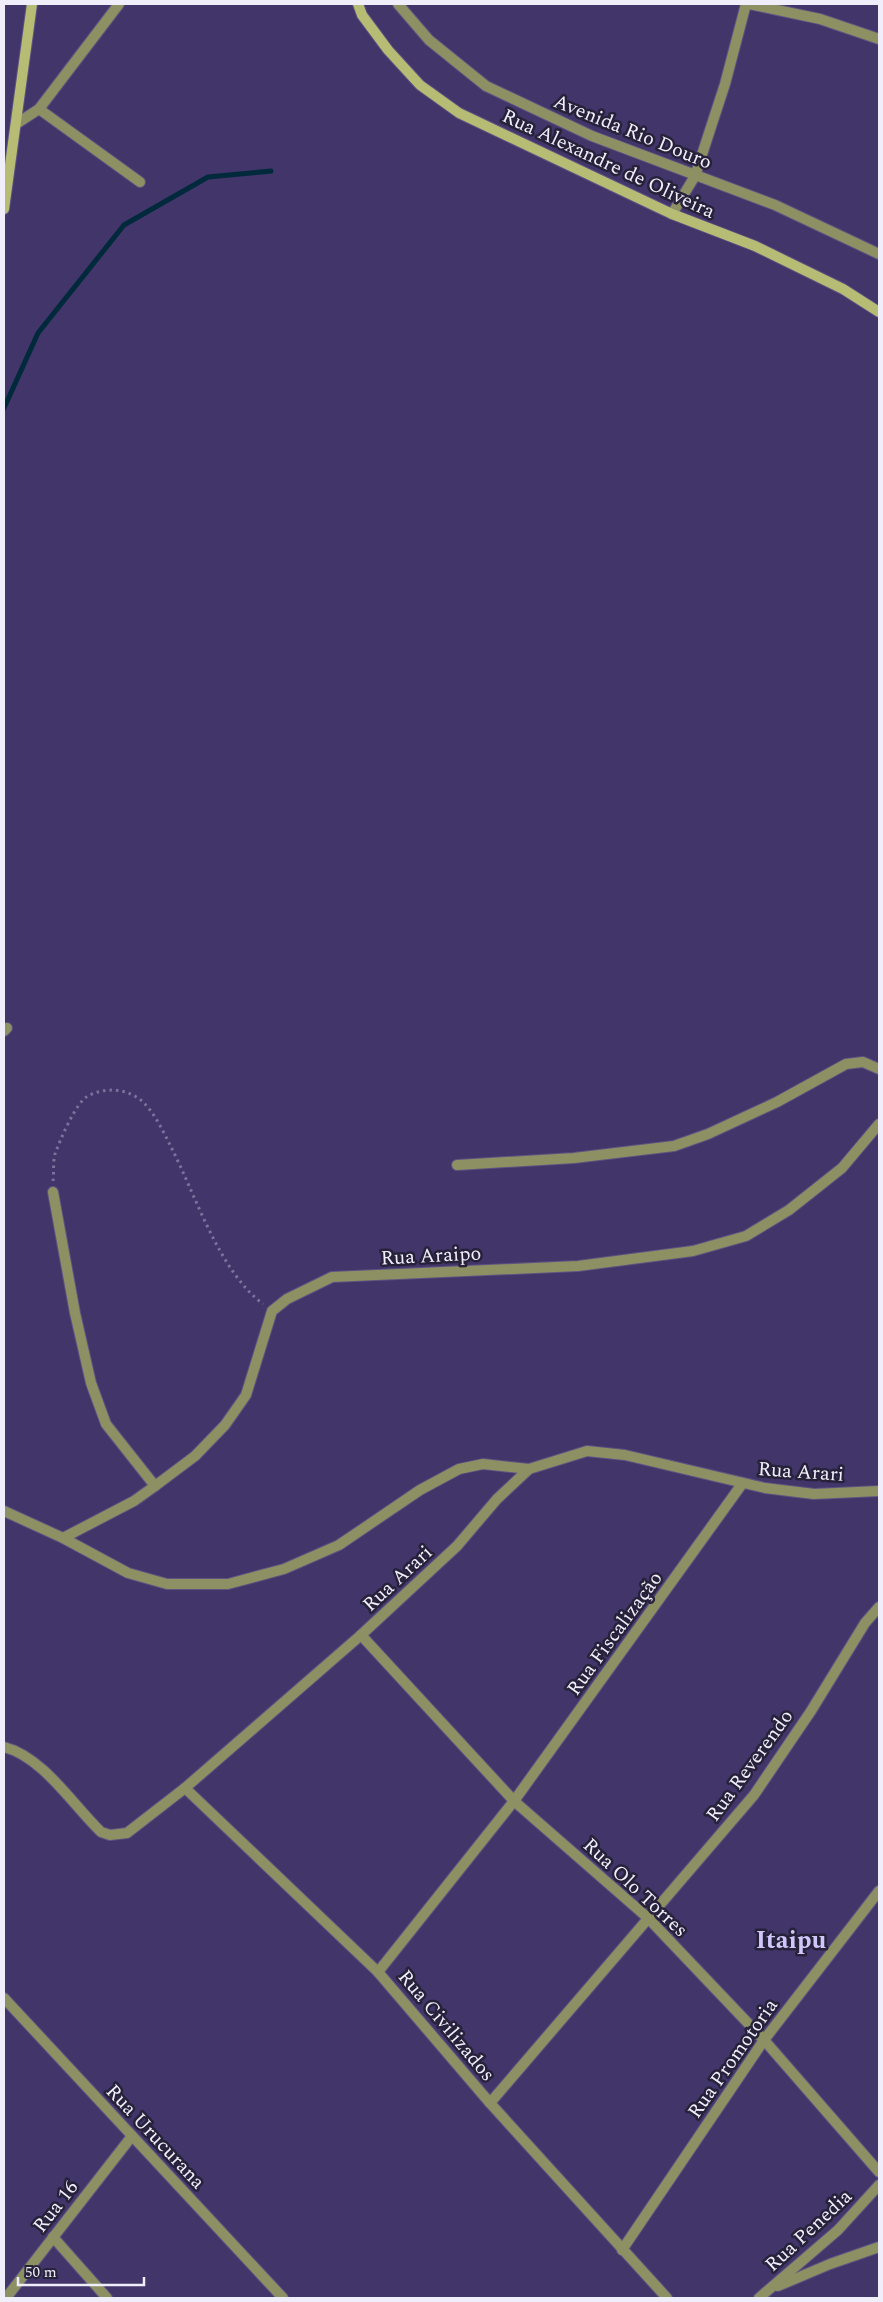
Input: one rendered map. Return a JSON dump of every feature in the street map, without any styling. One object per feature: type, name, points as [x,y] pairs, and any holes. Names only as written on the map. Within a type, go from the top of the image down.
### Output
[{"type":"main road","points":[[4,209],[32,4]]},
{"type":"main road","name":"Rua Alexandre de Oliveira","points":[[358,4],[362,15],[388,50],[420,85],[459,113],[672,214],[755,246],[843,289],[879,312]]},
{"type":"street","points":[[16,124],[39,109],[119,4]]},
{"type":"street","name":"Avenida Rio Douro","points":[[398,4],[429,40],[486,86],[592,136],[776,205],[879,254]]},
{"type":"street","points":[[672,214],[695,176],[725,84],[748,4],[820,19],[879,39]]},
{"type":"street","points":[[39,109],[140,182]]},
{"type":"street","points":[[457,1165],[574,1158],[674,1146],[708,1134],[777,1102],[846,1064],[863,1062],[879,1069]]},
{"type":"street","name":"Rua Araipo","points":[[272,1311],[287,1298],[332,1277],[578,1266],[693,1251],[746,1236],[789,1210],[842,1168],[879,1124]]},
{"type":"street","points":[[53,1192],[75,1313],[91,1383],[106,1424],[117,1441],[155,1486]]},
{"type":"street","points":[[63,1538],[134,1501],[195,1456],[225,1425],[246,1395],[272,1311]]},
{"type":"street","name":"Rua Arari","points":[[4,1747],[16,1750],[42,1768],[100,1832],[110,1836],[127,1833],[185,1788],[361,1635],[457,1546],[497,1499],[529,1469],[587,1451],[625,1455],[742,1484],[814,1494],[879,1491]]},
{"type":"street","points":[[4,1511],[63,1538],[128,1573],[167,1584],[228,1584],[284,1569],[339,1545],[420,1490],[459,1469],[483,1464],[529,1469]]},
{"type":"street","name":"Rua Fiscalização","points":[[514,1801],[742,1484]]},
{"type":"street","name":"Rua Reverendo","points":[[648,1918],[754,1795],[811,1711],[864,1623],[879,1607]]},
{"type":"street","name":"Rua Olo Torres","points":[[361,1635],[514,1801],[648,1918],[764,2040],[879,2172]]},
{"type":"street","name":"Rua Civilizados","points":[[185,1788],[378,1972],[490,2103],[667,2298]]},
{"type":"street","points":[[378,1972],[514,1801]]},
{"type":"street","name":"Rua Promotoria","points":[[622,2250],[764,2040],[879,1891]]},
{"type":"street","points":[[490,2103],[648,1918]]},
{"type":"street","name":"Rua Urucurana","points":[[4,1998],[283,2298]]},
{"type":"street","name":"Rua 16","points":[[6,2298],[132,2136]]},
{"type":"street","name":"Rua Penedia","points":[[759,2298],[838,2230],[879,2186]]},
{"type":"street","points":[[53,2237],[107,2298]]},
{"type":"street","points":[[768,2290],[830,2264],[879,2247]]},
{"type":"path","points":[[53,1192],[55,1155],[82,1099],[95,1092],[110,1089],[124,1092],[142,1101],[161,1126],[181,1166],[200,1212],[239,1281],[272,1311]]},
{"type":"waterway","points":[[4,408],[38,333],[124,225],[208,177],[271,171]]},
{"type":"district","name":"Itaipu","points":[[791,1939]]}]
